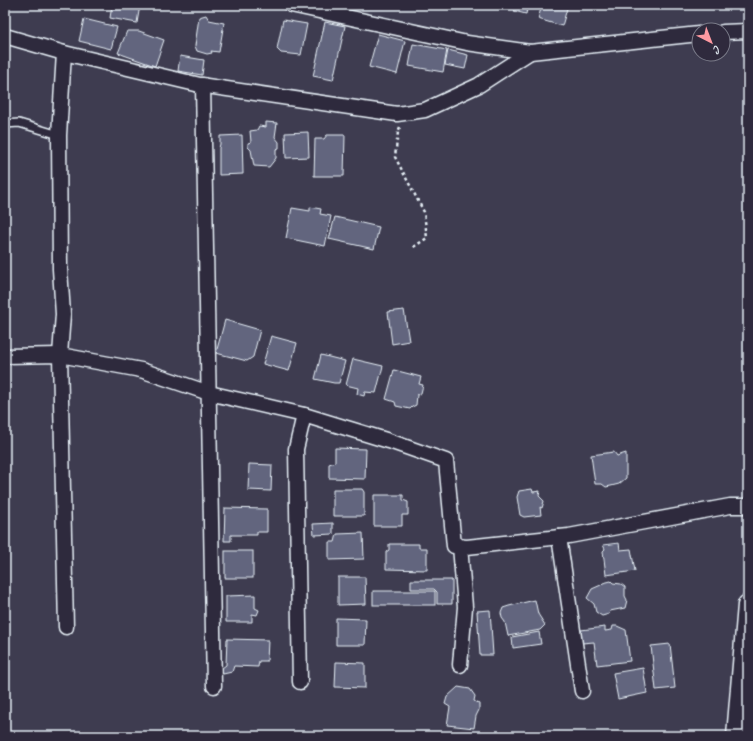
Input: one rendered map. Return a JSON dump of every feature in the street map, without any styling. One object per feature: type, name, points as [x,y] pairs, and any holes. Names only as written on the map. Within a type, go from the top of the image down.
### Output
[{"type":"main road","points":[[737,736],[748,605]]},
{"type":"street","points":[[291,5],[467,43],[530,52],[691,35]]},
{"type":"street","points":[[731,32],[748,31]]},
{"type":"street","points":[[5,36],[64,52],[203,85],[397,114],[425,110],[479,85],[530,52]]},
{"type":"street","points":[[64,52],[59,135],[60,269],[62,314],[60,355],[66,627]]},
{"type":"street","points":[[203,85],[214,686]]},
{"type":"street","points":[[5,356],[60,355],[141,370],[209,393],[304,414],[390,441],[446,461],[454,546],[468,548],[559,537],[730,506],[748,506]]},
{"type":"street","points":[[300,682],[296,449],[304,414]]},
{"type":"street","points":[[559,537],[582,690]]},
{"type":"street","points":[[460,546],[465,607],[460,665]]},
{"type":"lane","points":[[5,124],[19,123],[59,135]]},
{"type":"path","points":[[407,112],[398,132],[395,157],[424,212],[427,238],[412,248]]},
{"type":"building","points":[[112,5],[140,5],[137,23],[110,18]]},
{"type":"building","points":[[511,5],[528,5],[526,14],[514,11],[518,7]]},
{"type":"building","points":[[542,5],[568,5],[562,26],[538,19]]},
{"type":"building","points":[[206,15],[209,20],[224,23],[219,52],[211,51],[212,53],[207,54],[197,51],[195,46],[199,17]]},
{"type":"building","points":[[84,19],[117,27],[111,49],[79,41]]},
{"type":"building","points":[[283,20],[307,24],[301,55],[281,53],[277,49]]},
{"type":"building","points":[[325,22],[345,26],[333,80],[313,76]]},
{"type":"building","points":[[127,31],[139,31],[164,40],[155,66],[118,53]]},
{"type":"building","points":[[378,34],[405,41],[397,74],[369,67]]},
{"type":"building","points":[[413,44],[447,50],[443,72],[409,66]]},
{"type":"building","points":[[448,50],[468,55],[465,69],[445,65]]},
{"type":"building","points":[[180,56],[204,60],[202,75],[178,71]]},
{"type":"building","points":[[266,122],[277,123],[275,137],[279,142],[279,148],[276,149],[276,158],[269,167],[254,166],[251,150],[248,147],[248,143],[251,142],[250,131],[257,130],[259,126],[266,127]]},
{"type":"building","points":[[308,132],[309,157],[286,158],[285,133]]},
{"type":"building","points":[[242,135],[243,174],[219,175],[220,136]]},
{"type":"building","points":[[327,135],[345,135],[344,176],[314,176],[315,139],[324,139]]},
{"type":"building","points":[[310,207],[321,209],[320,214],[331,216],[325,246],[286,238],[292,208],[310,211]]},
{"type":"building","points":[[335,217],[379,227],[374,249],[329,239]]},
{"type":"building","points":[[404,310],[409,341],[392,344],[388,312]]},
{"type":"building","points":[[225,320],[260,330],[253,357],[247,361],[216,353]]},
{"type":"building","points":[[271,336],[297,343],[289,371],[263,364]]},
{"type":"building","points":[[321,355],[345,361],[339,383],[315,379]]},
{"type":"building","points":[[353,359],[383,366],[376,393],[365,392],[364,396],[357,394],[358,388],[346,385]]},
{"type":"building","points":[[394,370],[421,377],[419,384],[423,385],[421,393],[417,395],[416,405],[410,409],[396,406],[395,402],[386,399]]},
{"type":"building","points":[[335,448],[366,449],[365,479],[329,478],[329,464],[335,462]]},
{"type":"building","points":[[614,452],[617,456],[626,453],[626,478],[619,484],[606,487],[602,484],[595,484],[591,455]]},
{"type":"building","points":[[249,464],[272,465],[271,491],[248,490]]},
{"type":"building","points":[[333,489],[362,489],[364,492],[364,516],[333,516]]},
{"type":"building","points":[[532,489],[533,492],[540,491],[539,496],[544,501],[542,508],[540,507],[541,515],[524,517],[520,515],[517,497],[519,491]]},
{"type":"building","points":[[374,495],[403,495],[403,500],[408,502],[408,515],[402,515],[402,526],[374,526]]},
{"type":"building","points":[[225,508],[267,509],[267,532],[257,532],[257,535],[231,535],[231,541],[224,541]]},
{"type":"building","points":[[333,523],[333,534],[314,535],[313,524]]},
{"type":"building","points":[[363,533],[364,559],[329,560],[329,542],[335,542],[337,534]]},
{"type":"building","points":[[619,543],[620,550],[631,549],[635,571],[606,575],[603,551],[605,549],[603,545]]},
{"type":"building","points":[[389,544],[419,544],[419,548],[427,548],[427,570],[386,569],[386,552],[389,550]]},
{"type":"building","points":[[225,551],[253,551],[253,578],[225,578]]},
{"type":"building","points":[[338,577],[365,577],[366,604],[338,605]]},
{"type":"building","points":[[411,580],[452,580],[452,604],[437,604],[437,592],[434,589],[411,589]]},
{"type":"building","points":[[611,581],[625,587],[625,596],[627,600],[625,608],[610,611],[609,614],[602,616],[596,612],[594,604],[587,598],[592,589],[603,583]]},
{"type":"building","points":[[373,591],[435,591],[435,605],[373,605]]},
{"type":"building","points":[[255,595],[255,608],[259,610],[257,615],[252,614],[252,622],[226,622],[226,596]]},
{"type":"building","points":[[535,600],[538,614],[545,625],[540,630],[508,636],[505,622],[501,613],[503,608]]},
{"type":"building","points":[[490,610],[493,655],[480,655],[477,611]]},
{"type":"building","points":[[336,618],[366,619],[365,645],[336,645]]},
{"type":"building","points":[[613,626],[626,630],[630,661],[597,665],[594,642],[582,643],[581,630],[605,627],[605,631],[612,630]]},
{"type":"building","points":[[539,632],[541,644],[513,648],[512,637]]},
{"type":"building","points":[[227,639],[268,640],[267,661],[259,661],[258,667],[234,666],[232,672],[223,674],[222,668],[226,665]]},
{"type":"building","points":[[670,644],[675,688],[656,690],[651,646]]},
{"type":"building","points":[[336,662],[365,663],[365,688],[335,687]]},
{"type":"building","points":[[643,668],[647,693],[618,699],[613,673]]},
{"type":"building","points":[[458,687],[470,689],[475,696],[474,701],[479,704],[479,710],[476,716],[474,728],[447,725],[450,707],[445,704],[447,697]]},
{"type":"building","points":[[144,733],[170,736],[144,736]]}]
